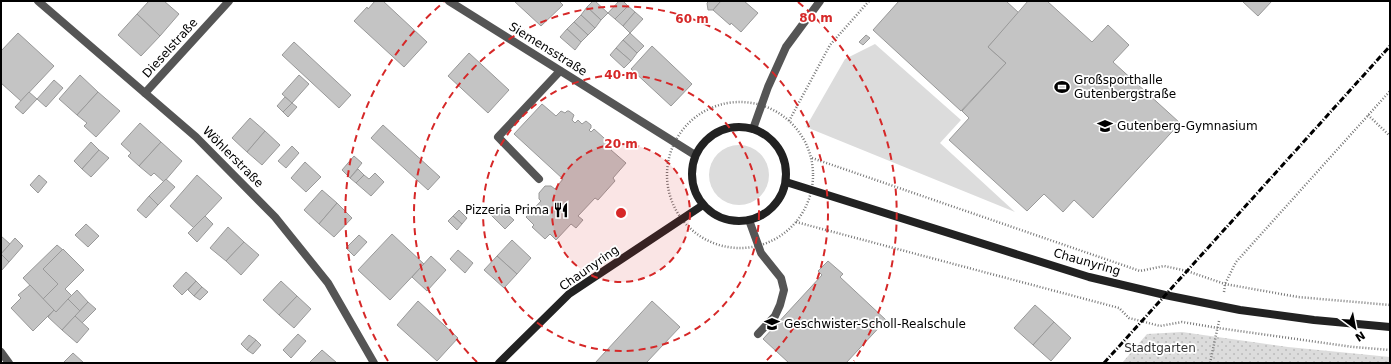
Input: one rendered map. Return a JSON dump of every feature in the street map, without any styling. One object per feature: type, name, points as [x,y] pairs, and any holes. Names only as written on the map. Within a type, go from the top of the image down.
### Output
[{"type":"street","name":"Wöhlerstraße","points":[[38,1],[196,137],[276,217],[328,283],[374,363]]},
{"type":"street","name":"Dieselstraße","points":[[145,93],[229,1]]},
{"type":"street","name":"Siemensstraße","points":[[450,1],[695,155]]},
{"type":"street","points":[[753,129],[761,104],[786,47],[820,1]]},
{"type":"street","points":[[539,179],[498,138],[560,71]]},
{"type":"street","points":[[732,127],[753,129],[762,132],[773,141],[782,153],[786,166],[786,182],[781,196],[771,208],[758,217],[743,221],[727,220],[712,213],[703,205],[693,187],[691,171],[695,155],[704,142],[717,132],[732,127]]},
{"type":"street","name":"Chaunyring","points":[[786,182],[1089,277],[1165,295],[1240,310],[1314,320],[1390,327]]},
{"type":"street","name":"Chaunyring","points":[[499,363],[569,294],[703,205]]},
{"type":"street","points":[[750,220],[761,253],[781,278],[784,290],[775,316],[758,334]]},
{"type":"street","points":[[1,352],[9,363]]},
{"type":"path","points":[[790,121],[830,45],[869,1]]},
{"type":"path","points":[[1226,284],[1236,262],[1390,90]]},
{"type":"path","points":[[1390,305],[1298,297],[1226,284],[1187,271],[1164,266],[1140,271],[812,158],[802,135],[790,121],[761,104],[736,101],[710,107],[689,121],[673,142],[666,168],[669,195],[681,220],[702,239],[730,248],[758,246],[779,237],[796,222],[1118,308],[1129,318],[1160,326],[1182,322],[1353,347],[1390,350]]},
{"type":"path","points":[[1368,115],[1390,136]]},
{"type":"path","points":[[1210,363],[1218,328]]},
{"type":"green space","points":[[875,44],[961,120],[940,143],[1015,212],[806,127],[845,59]]},
{"type":"green space","points":[[733,145],[745,145],[756,150],[764,158],[769,169],[767,187],[756,200],[745,205],[733,205],[722,200],[714,192],[709,181],[709,169],[714,158],[722,150]]},
{"type":"green space","name":"Stadtgarten","points":[[1182,332],[1288,347],[1390,357],[1390,363],[1122,363],[1147,334]]},
{"type":"building","points":[[149,1],[164,1],[179,14],[160,36],[137,14]]},
{"type":"building","points":[[375,1],[383,1],[427,42],[404,67],[354,21]]},
{"type":"building","points":[[514,1],[559,1],[563,5],[541,26]]},
{"type":"building","points":[[595,1],[608,13],[601,20],[587,7]]},
{"type":"building","points":[[619,1],[623,1],[628,6],[615,19],[608,13]]},
{"type":"building","points":[[709,1],[721,1],[713,10],[708,10],[707,3]]},
{"type":"building","points":[[721,1],[744,1],[758,13],[741,32],[731,23],[730,25],[713,10]]},
{"type":"building","points":[[899,1],[1006,1],[1019,13],[988,47],[1006,63],[961,111],[873,30]]},
{"type":"building","name":"Großsporthalle Gutenbergstraße","points":[[1028,1],[1047,1],[1092,42],[1108,25],[1129,45],[1113,62],[1180,123],[1093,218],[1074,200],[1063,212],[1044,194],[1027,211],[949,140],[969,118],[962,111],[1006,63],[988,47]]},
{"type":"building","points":[[1242,1],[1272,1],[1258,16]]},
{"type":"building","points":[[628,6],[635,12],[623,26],[615,19]]},
{"type":"building","points":[[587,7],[601,20],[595,28],[581,15]]},
{"type":"building","points":[[635,12],[643,19],[630,33],[623,26]]},
{"type":"building","points":[[137,14],[160,36],[141,56],[118,35]]},
{"type":"building","points":[[581,15],[595,28],[588,35],[574,22]]},
{"type":"building","points":[[574,22],[588,35],[581,42],[567,29]]},
{"type":"building","points":[[567,29],[581,42],[575,50],[560,37]]},
{"type":"building","points":[[18,33],[54,66],[21,101],[1,83],[1,51]]},
{"type":"building","points":[[630,33],[644,46],[637,53],[623,40]]},
{"type":"building","points":[[866,35],[870,38],[863,45],[859,42]]},
{"type":"building","points":[[623,40],[637,53],[631,61],[616,48]]},
{"type":"building","points":[[294,42],[351,95],[339,108],[282,55]]},
{"type":"building","points":[[652,46],[692,84],[671,106],[631,69]]},
{"type":"building","points":[[616,48],[631,61],[624,68],[610,55]]},
{"type":"building","points":[[469,53],[509,90],[488,113],[448,76]]},
{"type":"building","points":[[80,75],[98,92],[77,115],[59,99]]},
{"type":"building","points":[[299,75],[309,84],[292,103],[282,94]]},
{"type":"building","points":[[54,80],[63,88],[46,107],[37,99]]},
{"type":"building","points":[[29,92],[37,99],[23,114],[15,107]]},
{"type":"building","points":[[98,92],[120,111],[96,137],[84,126],[87,123],[77,115]]},
{"type":"building","points":[[285,97],[292,103],[283,112],[277,106]]},
{"type":"building","points":[[292,103],[297,107],[288,117],[283,112]]},
{"type":"building","points":[[542,104],[556,116],[561,111],[565,113],[569,111],[574,115],[572,120],[575,123],[578,120],[582,124],[586,121],[591,125],[589,130],[591,132],[594,129],[614,147],[611,150],[626,163],[613,178],[615,181],[598,200],[595,198],[578,216],[583,220],[576,228],[571,224],[556,240],[550,234],[545,239],[532,227],[534,225],[526,217],[541,201],[539,199],[539,193],[545,186],[551,186],[555,189],[563,179],[514,134]]},
{"type":"building","points":[[250,118],[265,131],[247,152],[232,138]]},
{"type":"building","points":[[140,123],[161,142],[139,166],[128,156],[131,153],[121,144]]},
{"type":"building","points":[[383,125],[440,177],[428,190],[371,138]]},
{"type":"building","points":[[265,131],[280,145],[262,165],[247,152]]},
{"type":"building","points":[[91,142],[99,150],[82,169],[74,161]]},
{"type":"building","points":[[161,142],[182,161],[164,182],[154,173],[151,176],[139,166]]},
{"type":"building","points":[[292,146],[299,153],[286,168],[278,161]]},
{"type":"building","points":[[99,150],[109,158],[91,177],[82,169]]},
{"type":"building","points":[[354,156],[362,163],[350,178],[342,170]]},
{"type":"building","points":[[305,162],[321,177],[306,192],[291,178]]},
{"type":"building","points":[[358,169],[364,175],[356,183],[350,178]]},
{"type":"building","points":[[375,173],[384,182],[371,196],[356,183],[364,175],[369,179]]},
{"type":"building","points":[[39,175],[47,182],[38,193],[30,185]]},
{"type":"building","points":[[197,175],[222,198],[194,228],[170,206]]},
{"type":"building","points":[[166,179],[175,187],[158,205],[149,196]]},
{"type":"building","points":[[322,190],[337,203],[319,224],[304,210]]},
{"type":"building","points":[[149,196],[158,205],[146,218],[137,210]]},
{"type":"building","points":[[337,203],[352,218],[334,237],[319,224]]},
{"type":"building","points":[[499,207],[514,220],[505,229],[491,215]]},
{"type":"building","points":[[459,210],[467,218],[462,224],[453,216]]},
{"type":"building","points":[[205,216],[213,224],[197,242],[188,233]]},
{"type":"building","points":[[453,216],[462,224],[457,230],[448,221]]},
{"type":"building","points":[[86,224],[99,236],[88,247],[75,235]]},
{"type":"building","points":[[228,227],[244,242],[226,261],[210,248]]},
{"type":"building","points":[[392,234],[424,264],[390,300],[358,270]]},
{"type":"building","points":[[359,235],[367,242],[354,256],[346,248]]},
{"type":"building","points":[[1,236],[10,244],[1,254]]},
{"type":"building","points":[[15,238],[23,246],[9,262],[1,254]]},
{"type":"building","points":[[512,240],[531,258],[517,274],[497,256]]},
{"type":"building","points":[[244,242],[259,255],[241,275],[226,261]]},
{"type":"building","points":[[57,245],[63,250],[43,269],[58,284],[43,299],[23,278]]},
{"type":"building","points":[[63,249],[84,270],[65,289],[72,296],[56,312],[43,299],[58,284],[43,269]]},
{"type":"building","points":[[458,250],[473,263],[465,273],[450,259]]},
{"type":"building","points":[[1,254],[9,262],[1,271]]},
{"type":"building","points":[[431,256],[446,270],[427,291],[412,277]]},
{"type":"building","points":[[497,256],[517,274],[504,288],[484,270]]},
{"type":"building","points":[[828,261],[843,274],[840,277],[886,320],[846,363],[789,363],[763,339],[822,275],[818,271]]},
{"type":"building","points":[[186,272],[196,281],[182,295],[173,286]]},
{"type":"building","points":[[196,281],[202,287],[194,296],[188,290]]},
{"type":"building","points":[[281,281],[297,296],[279,315],[263,300]]},
{"type":"building","points":[[30,285],[54,310],[33,331],[11,308],[21,298],[18,295]]},
{"type":"building","points":[[202,287],[208,292],[200,300],[194,296]]},
{"type":"building","points":[[77,290],[88,302],[80,311],[68,299]]},
{"type":"building","points":[[297,296],[311,309],[294,328],[279,315]]},
{"type":"building","points":[[68,299],[80,311],[62,330],[48,317],[54,310],[56,312]]},
{"type":"building","points":[[418,301],[458,338],[437,361],[397,325]]},
{"type":"building","points":[[652,301],[680,327],[646,363],[595,363]]},
{"type":"building","points":[[88,302],[96,309],[82,323],[75,316]]},
{"type":"building","points":[[1035,305],[1054,322],[1033,345],[1014,328]]},
{"type":"building","points":[[75,316],[89,329],[77,343],[62,330]]},
{"type":"building","points":[[1054,322],[1071,338],[1051,361],[1033,345]]},
{"type":"building","points":[[298,334],[306,341],[291,358],[283,350]]},
{"type":"building","points":[[249,335],[256,340],[247,350],[241,344]]},
{"type":"building","points":[[256,340],[261,345],[253,354],[247,350]]},
{"type":"building","points":[[322,350],[337,363],[309,363]]},
{"type":"building","points":[[73,353],[84,363],[63,363]]},
{"type":"railway","points":[[1104,363],[1390,46]]},
{"type":"place","name":"Großsporthalle Gutenbergstraße","points":[[1062,87]]},
{"type":"place","name":"Gutenberg-Gymnasium","points":[[1105,126]]},
{"type":"place","name":"Pizzeria Prima","points":[[561,210]]},
{"type":"place","name":"Geschwister-Scholl-Realschule","points":[[772,324]]}]
